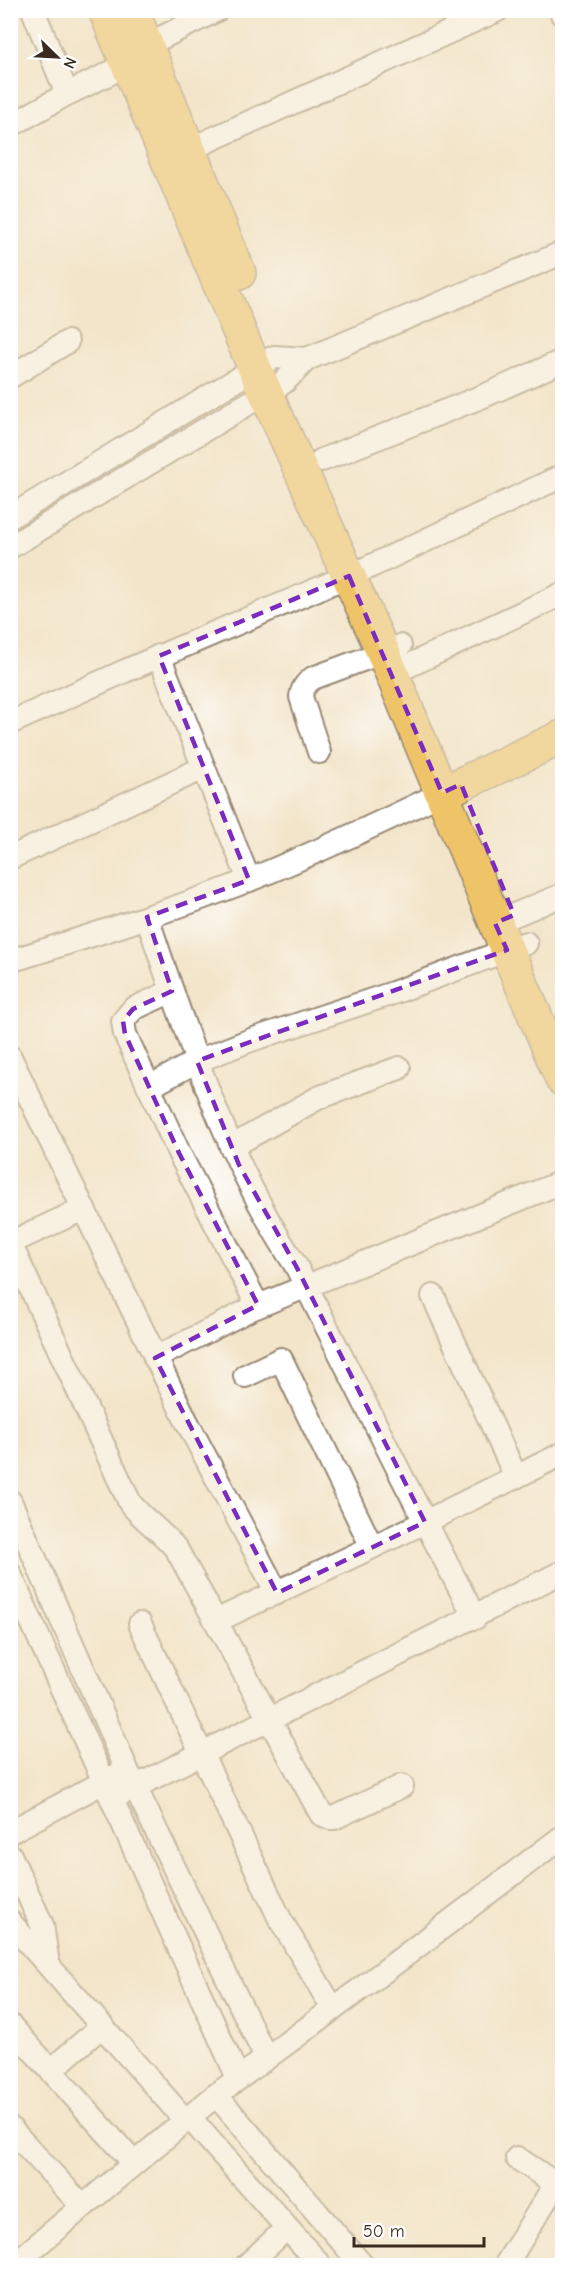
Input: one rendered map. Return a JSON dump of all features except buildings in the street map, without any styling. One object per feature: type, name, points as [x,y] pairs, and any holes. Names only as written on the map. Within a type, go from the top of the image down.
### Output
[{"type":"highway","points":[[105,10],[142,54],[190,149],[270,375],[322,460],[358,572]]},
{"type":"highway","points":[[132,10],[142,54],[270,375],[397,655],[510,933],[562,1079]]},
{"type":"highway","points":[[452,789],[562,736]]},
{"type":"highway","points":[[510,933],[562,1027]]},
{"type":"street","points":[[33,10],[67,94]]},
{"type":"street","points":[[10,126],[217,10]]},
{"type":"street","points":[[190,149],[498,10]]},
{"type":"street","points":[[10,517],[270,375],[562,253]]},
{"type":"street","points":[[10,377],[67,342]]},
{"type":"street","points":[[322,460],[476,399],[562,361]]},
{"type":"street","points":[[10,547],[270,375]]},
{"type":"street","points":[[10,723],[159,656],[358,572],[562,476]]},
{"type":"street","points":[[319,752],[301,698],[302,690],[313,678],[397,655],[562,594]]},
{"type":"street","points":[[159,656],[249,880]]},
{"type":"street","points":[[10,858],[203,768]]},
{"type":"street","points":[[10,961],[147,917],[249,880],[452,789]]},
{"type":"street","points":[[149,1087],[197,1061],[251,1040],[393,993],[510,933],[562,895]]},
{"type":"street","points":[[147,917],[197,1061],[231,1147],[275,1235],[307,1287],[476,1618]]},
{"type":"street","points":[[172,991],[133,1009],[123,1021],[125,1034],[179,1153],[258,1306]]},
{"type":"street","points":[[10,1057],[155,1358],[277,1593]]},
{"type":"street","points":[[231,1147],[318,1098],[399,1068]]},
{"type":"street","points":[[155,1358],[258,1306],[562,1182]]},
{"type":"street","points":[[83,1209],[10,1243],[130,1503],[140,1516],[155,1526],[177,1550],[318,1809],[326,1817],[334,1818],[402,1786]]},
{"type":"street","points":[[433,1296],[516,1477]]},
{"type":"street","points":[[245,1376],[281,1359],[372,1547]]},
{"type":"street","points":[[216,1621],[562,1454]]},
{"type":"street","points":[[10,1501],[131,1778],[266,2058]]},
{"type":"street","points":[[10,1832],[131,1778],[201,1755],[476,1618],[562,1572]]},
{"type":"street","points":[[10,1574],[238,2078]]},
{"type":"street","points":[[140,1624],[280,1919],[333,2009]]},
{"type":"street","points":[[12,2265],[216,2095],[562,1837]]},
{"type":"street","points":[[10,1855],[42,1925],[48,1964]]},
{"type":"street","points":[[10,1922],[321,2265]]},
{"type":"street","points":[[10,2025],[134,2163]]},
{"type":"street","points":[[51,2070],[102,2026]]},
{"type":"street","points":[[216,2095],[363,2265]]},
{"type":"street","points":[[15,2143],[82,2206]]},
{"type":"street","points":[[505,2265],[559,2186],[517,2158]]},
{"type":"street","points":[[246,2265],[287,2228]]},
{"type":"highlighted area","points":[[349,576],[442,793],[461,784],[514,915],[495,923],[507,950],[197,1061],[239,1165],[296,1266],[425,1522],[277,1593],[155,1358],[258,1305],[179,1153],[125,1034],[123,1021],[133,1009],[172,991],[147,917],[249,880],[159,656]]}]
